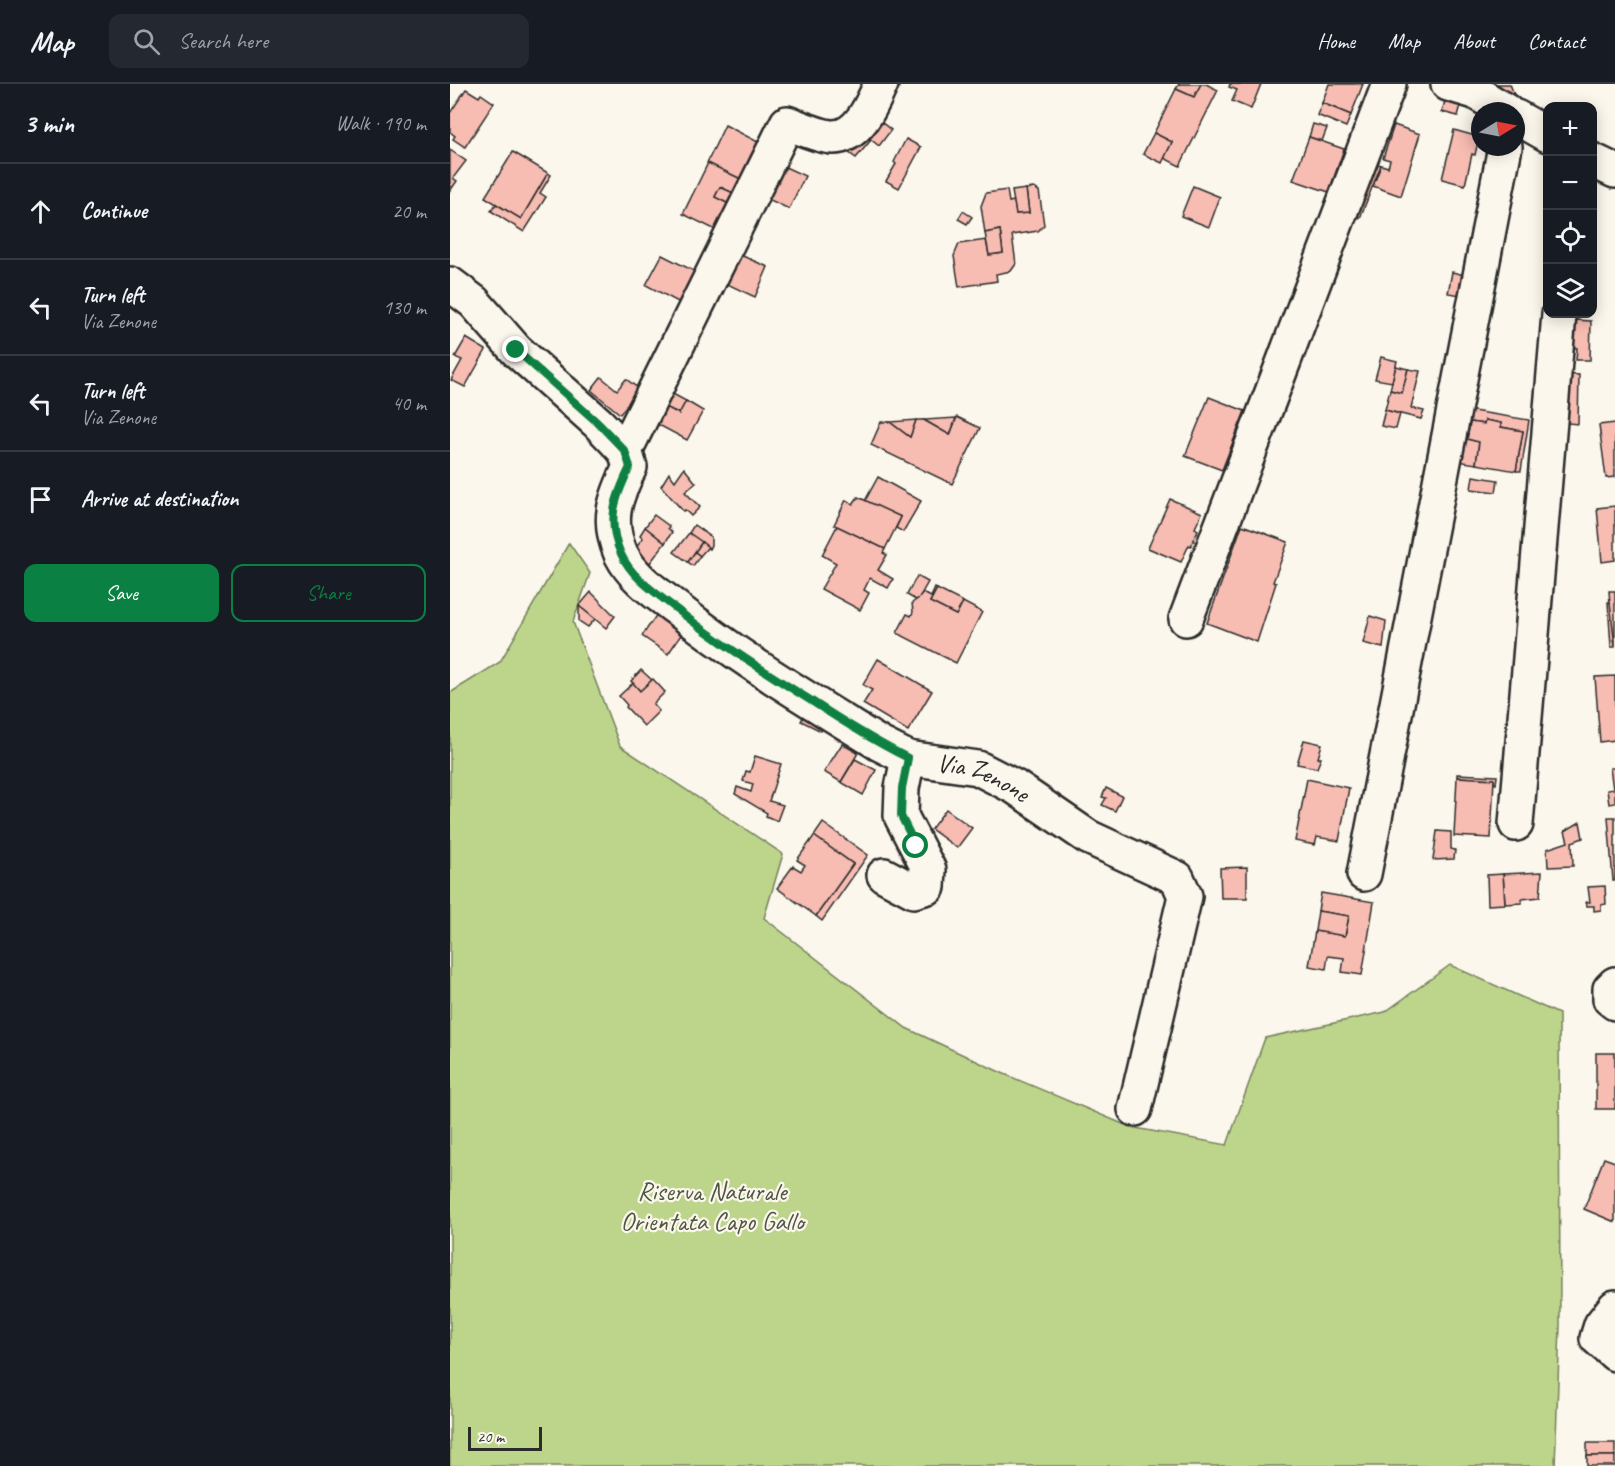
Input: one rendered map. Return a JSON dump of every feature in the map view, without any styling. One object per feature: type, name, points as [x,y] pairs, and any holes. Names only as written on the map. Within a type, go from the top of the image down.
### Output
[{"type":"street","points":[[450,284],[474,302],[516,350],[598,423],[625,451],[788,123],[832,138],[846,134],[860,123],[881,84]]},
{"type":"street","points":[[1186,619],[1389,84]]},
{"type":"street","points":[[1448,84],[1475,92],[1491,102]]},
{"type":"street","points":[[1525,122],[1543,132]]},
{"type":"street","points":[[1364,874],[1503,156]]},
{"type":"street","points":[[1597,162],[1615,171]]},
{"type":"street","points":[[1516,824],[1559,318]]},
{"type":"street","name":"Via Zenone","points":[[625,451],[630,467],[613,507],[615,531],[621,554],[637,578],[705,631],[762,670],[880,744],[908,758],[978,768],[1015,787],[1088,837],[1177,878],[1185,896],[1135,1108]]},
{"type":"street","points":[[884,876],[915,891],[928,887],[929,870],[901,816],[902,788],[908,758]]},
{"type":"street","points":[[1615,984],[1610,989],[1610,999],[1615,1003]]},
{"type":"street","points":[[1615,1307],[1600,1325],[1597,1338],[1615,1354]]},
{"type":"green space","name":"Riserva Naturale Orientata Capo Gallo","points":[[569,543],[590,573],[573,622],[620,746],[783,854],[764,918],[906,1028],[1002,1073],[1130,1127],[1227,1145],[1265,1038],[1385,1012],[1450,965],[1559,1014],[1560,1326],[1555,1466],[450,1466],[450,693],[500,662]]},
{"type":"building","points":[[1179,84],[1201,84],[1194,97],[1176,89]]},
{"type":"building","points":[[1201,84],[1218,90],[1180,166],[1164,158],[1172,142],[1154,133],[1176,89],[1194,97]]},
{"type":"building","points":[[1230,84],[1261,84],[1251,109],[1232,101],[1237,90],[1229,87]]},
{"type":"building","points":[[1329,84],[1363,84],[1351,115],[1322,103]]},
{"type":"building","points":[[1488,84],[1510,84],[1515,97],[1513,99]]},
{"type":"building","points":[[466,89],[479,97],[481,94],[494,103],[465,147],[453,139],[455,136],[450,132],[450,113]]},
{"type":"building","points":[[1448,90],[1464,94],[1458,116],[1442,112]]},
{"type":"building","points":[[1322,103],[1351,115],[1346,127],[1317,115]]},
{"type":"building","points":[[871,114],[891,130],[879,146],[859,130]]},
{"type":"building","points":[[1313,124],[1327,128],[1322,141],[1309,137]]},
{"type":"building","points":[[725,125],[760,143],[743,180],[707,163]]},
{"type":"building","points":[[1394,125],[1420,134],[1401,196],[1373,186],[1381,165],[1388,167],[1390,160],[1383,158]]},
{"type":"building","points":[[859,130],[871,140],[856,158],[845,150]]},
{"type":"building","points":[[1454,130],[1471,135],[1472,156],[1465,185],[1442,179]]},
{"type":"building","points":[[1154,133],[1172,142],[1162,163],[1143,154]]},
{"type":"building","points":[[1309,137],[1344,149],[1329,192],[1293,180]]},
{"type":"building","points":[[906,139],[921,147],[899,188],[886,181]]},
{"type":"building","points":[[450,150],[466,161],[453,178],[457,181],[450,191]]},
{"type":"building","points":[[513,152],[548,173],[521,219],[485,197]]},
{"type":"building","points":[[1364,159],[1381,165],[1360,218],[1343,210]]},
{"type":"building","points":[[708,163],[747,182],[740,196],[720,187],[715,197],[735,207],[722,233],[683,214]]},
{"type":"building","points":[[783,166],[805,176],[789,209],[768,199]]},
{"type":"building","points":[[548,173],[551,175],[540,193],[546,197],[524,232],[491,211],[496,204],[521,219]]},
{"type":"building","points":[[1193,186],[1220,197],[1209,227],[1181,216]]},
{"type":"building","points":[[720,187],[740,196],[735,207],[715,197]]},
{"type":"building","points":[[1034,188],[1039,191],[1044,225],[1038,231],[1012,235],[1016,264],[1011,271],[996,274],[997,281],[959,287],[954,256],[959,244],[986,240],[989,255],[1003,253],[1000,230],[985,233],[981,206],[986,193],[1007,190],[1009,202],[1014,201],[1016,214],[1029,213],[1026,189]]},
{"type":"building","points":[[1026,189],[1029,213],[1016,214],[1012,191]]},
{"type":"building","points":[[963,211],[972,217],[967,224],[958,219]]},
{"type":"building","points":[[1000,230],[1003,253],[989,255],[985,233]]},
{"type":"building","points":[[738,254],[768,267],[755,297],[725,283]]},
{"type":"building","points":[[662,255],[696,272],[680,303],[646,285]]},
{"type":"building","points":[[1452,272],[1465,275],[1461,295],[1448,293]]},
{"type":"building","points":[[1575,320],[1591,321],[1590,360],[1576,360],[1577,348],[1565,347],[1566,340],[1574,339]]},
{"type":"building","points":[[466,338],[486,350],[465,387],[451,380],[462,360],[455,357]]},
{"type":"building","points":[[1381,357],[1397,361],[1392,382],[1375,379]]},
{"type":"building","points":[[1396,366],[1408,369],[1402,393],[1390,390]]},
{"type":"building","points":[[1408,369],[1420,371],[1411,408],[1424,411],[1421,419],[1385,410],[1390,390],[1402,393]]},
{"type":"building","points":[[1560,374],[1579,375],[1578,424],[1557,422]]},
{"type":"building","points":[[601,377],[617,390],[626,379],[639,389],[620,414],[591,390]]},
{"type":"building","points":[[671,393],[686,401],[679,414],[664,406]]},
{"type":"building","points":[[1209,397],[1245,411],[1222,470],[1185,456]]},
{"type":"building","points":[[686,401],[703,411],[687,440],[655,423],[664,406],[679,414]]},
{"type":"building","points":[[1385,410],[1400,414],[1396,429],[1381,426]]},
{"type":"building","points":[[1467,410],[1529,420],[1521,471],[1516,471],[1523,431],[1501,427],[1501,423],[1485,420],[1484,424],[1470,422],[1467,439],[1479,442],[1476,464],[1457,461]]},
{"type":"building","points":[[957,417],[980,428],[952,484],[871,445],[881,422],[890,422],[910,437],[916,420],[924,420],[950,435]]},
{"type":"building","points":[[956,418],[950,435],[924,420]]},
{"type":"building","points":[[916,420],[910,437],[890,422]]},
{"type":"building","points":[[1485,420],[1501,423],[1501,427],[1523,431],[1516,471],[1476,464],[1479,442],[1467,439],[1470,422],[1484,424]]},
{"type":"building","points":[[1615,423],[1615,477],[1606,478],[1599,425]]},
{"type":"building","points":[[684,468],[696,483],[685,492],[700,507],[691,516],[685,510],[683,511],[661,486],[669,473],[675,481]]},
{"type":"building","points":[[1473,476],[1498,480],[1496,492],[1471,489]]},
{"type":"building","points":[[878,477],[921,501],[903,532],[896,528],[901,517],[865,501]]},
{"type":"building","points":[[858,497],[901,517],[885,549],[834,525],[846,500],[853,504]]},
{"type":"building","points":[[1170,499],[1202,513],[1195,528],[1198,530],[1181,562],[1148,548]]},
{"type":"building","points":[[1615,506],[1615,560],[1602,562],[1597,508]]},
{"type":"building","points":[[654,515],[669,526],[672,532],[665,543],[645,527]]},
{"type":"building","points":[[694,525],[711,537],[709,549],[689,533]]},
{"type":"building","points":[[1242,525],[1288,542],[1273,582],[1276,583],[1257,642],[1207,623]]},
{"type":"building","points":[[837,526],[885,549],[883,553],[887,555],[878,570],[893,579],[888,588],[870,578],[864,590],[869,593],[860,610],[821,589],[836,563],[822,555]]},
{"type":"building","points":[[645,527],[665,543],[650,563],[633,550],[643,538],[640,535]]},
{"type":"building","points":[[689,533],[702,542],[688,562],[674,552]]},
{"type":"building","points":[[702,542],[708,547],[700,556],[695,552]]},
{"type":"building","points":[[695,552],[700,556],[693,566],[688,562]]},
{"type":"building","points":[[917,576],[928,582],[916,600],[907,595]]},
{"type":"building","points":[[935,588],[937,589],[930,602],[956,615],[963,602],[982,612],[956,663],[897,633],[907,614],[911,616],[913,612],[912,603],[923,593],[931,597]]},
{"type":"building","points":[[937,589],[963,602],[956,615],[930,602]]},
{"type":"building","points":[[1609,591],[1615,591],[1615,645],[1613,645]]},
{"type":"building","points":[[591,592],[615,616],[606,628],[579,606]]},
{"type":"building","points":[[1608,602],[1610,602],[1615,647],[1611,647]]},
{"type":"building","points":[[579,606],[595,619],[588,627],[579,621]]},
{"type":"building","points":[[657,614],[683,632],[668,654],[642,636]]},
{"type":"building","points":[[1370,616],[1386,621],[1383,648],[1363,643]]},
{"type":"building","points":[[878,659],[932,691],[908,731],[863,704],[872,690],[863,685]]},
{"type":"building","points":[[641,670],[652,680],[640,691],[631,681]]},
{"type":"building","points":[[1615,676],[1615,740],[1600,742],[1595,677]]},
{"type":"building","points":[[653,679],[665,692],[653,704],[659,711],[644,726],[619,696],[633,683],[640,691]]},
{"type":"building","points":[[809,708],[825,717],[821,731],[801,721]]},
{"type":"building","points":[[1304,740],[1322,744],[1318,758],[1321,758],[1317,768],[1297,764]]},
{"type":"building","points":[[842,744],[858,753],[841,782],[824,772]]},
{"type":"building","points":[[755,756],[781,764],[769,801],[783,805],[777,821],[735,794],[737,787],[751,792],[753,784],[743,781],[746,771],[750,772]]},
{"type":"building","points":[[855,759],[876,770],[863,795],[841,782]]},
{"type":"building","points":[[1610,768],[1615,768],[1615,803],[1609,804],[1607,790],[1613,789]]},
{"type":"building","points":[[1457,774],[1497,776],[1496,784],[1494,779],[1457,777]]},
{"type":"building","points":[[1457,777],[1494,779],[1491,838],[1454,836]]},
{"type":"building","points":[[1307,779],[1349,788],[1339,841],[1317,837],[1315,845],[1295,841]]},
{"type":"building","points":[[1106,788],[1122,796],[1115,811],[1102,805],[1106,798],[1102,797]]},
{"type":"building","points":[[946,809],[972,828],[957,848],[931,829]]},
{"type":"building","points":[[1608,817],[1615,817],[1615,881],[1613,881]]},
{"type":"building","points":[[1580,822],[1583,838],[1572,842],[1573,866],[1548,867],[1547,849],[1568,842],[1565,831]]},
{"type":"building","points":[[823,823],[868,855],[822,921],[816,916],[853,864],[814,836]]},
{"type":"building","points":[[1437,831],[1451,832],[1451,849],[1455,850],[1454,859],[1433,860]]},
{"type":"building","points":[[814,836],[853,864],[816,916],[777,888],[793,866],[801,871],[805,865],[797,860]]},
{"type":"building","points":[[1247,867],[1247,898],[1221,898],[1220,868]]},
{"type":"building","points":[[1542,872],[1540,897],[1522,899],[1522,903],[1505,904],[1503,874]]},
{"type":"building","points":[[1503,874],[1505,904],[1488,905],[1487,875]]},
{"type":"building","points":[[1605,886],[1606,904],[1601,905],[1601,910],[1594,911],[1594,906],[1587,906],[1586,902],[1590,902],[1588,887]]},
{"type":"building","points":[[1321,893],[1374,902],[1362,975],[1342,972],[1344,958],[1328,956],[1326,969],[1309,966],[1315,931],[1345,936],[1349,916],[1318,911]]},
{"type":"building","points":[[1318,911],[1349,916],[1345,936],[1315,931]]},
{"type":"building","points":[[1596,1053],[1615,1053],[1615,1109],[1596,1109]]},
{"type":"building","points":[[1604,1158],[1615,1162],[1615,1222],[1584,1209]]},
{"type":"building","points":[[1587,1443],[1615,1443],[1615,1456],[1587,1456]]},
{"type":"building","points":[[1587,1456],[1615,1456],[1615,1466],[1587,1466]]},
{"type":"route","points":[[516,350],[598,423],[625,451],[630,467],[613,507],[615,531],[621,554],[637,578],[705,631],[772,676],[880,744],[908,758],[902,788],[901,816],[916,846]]}]
